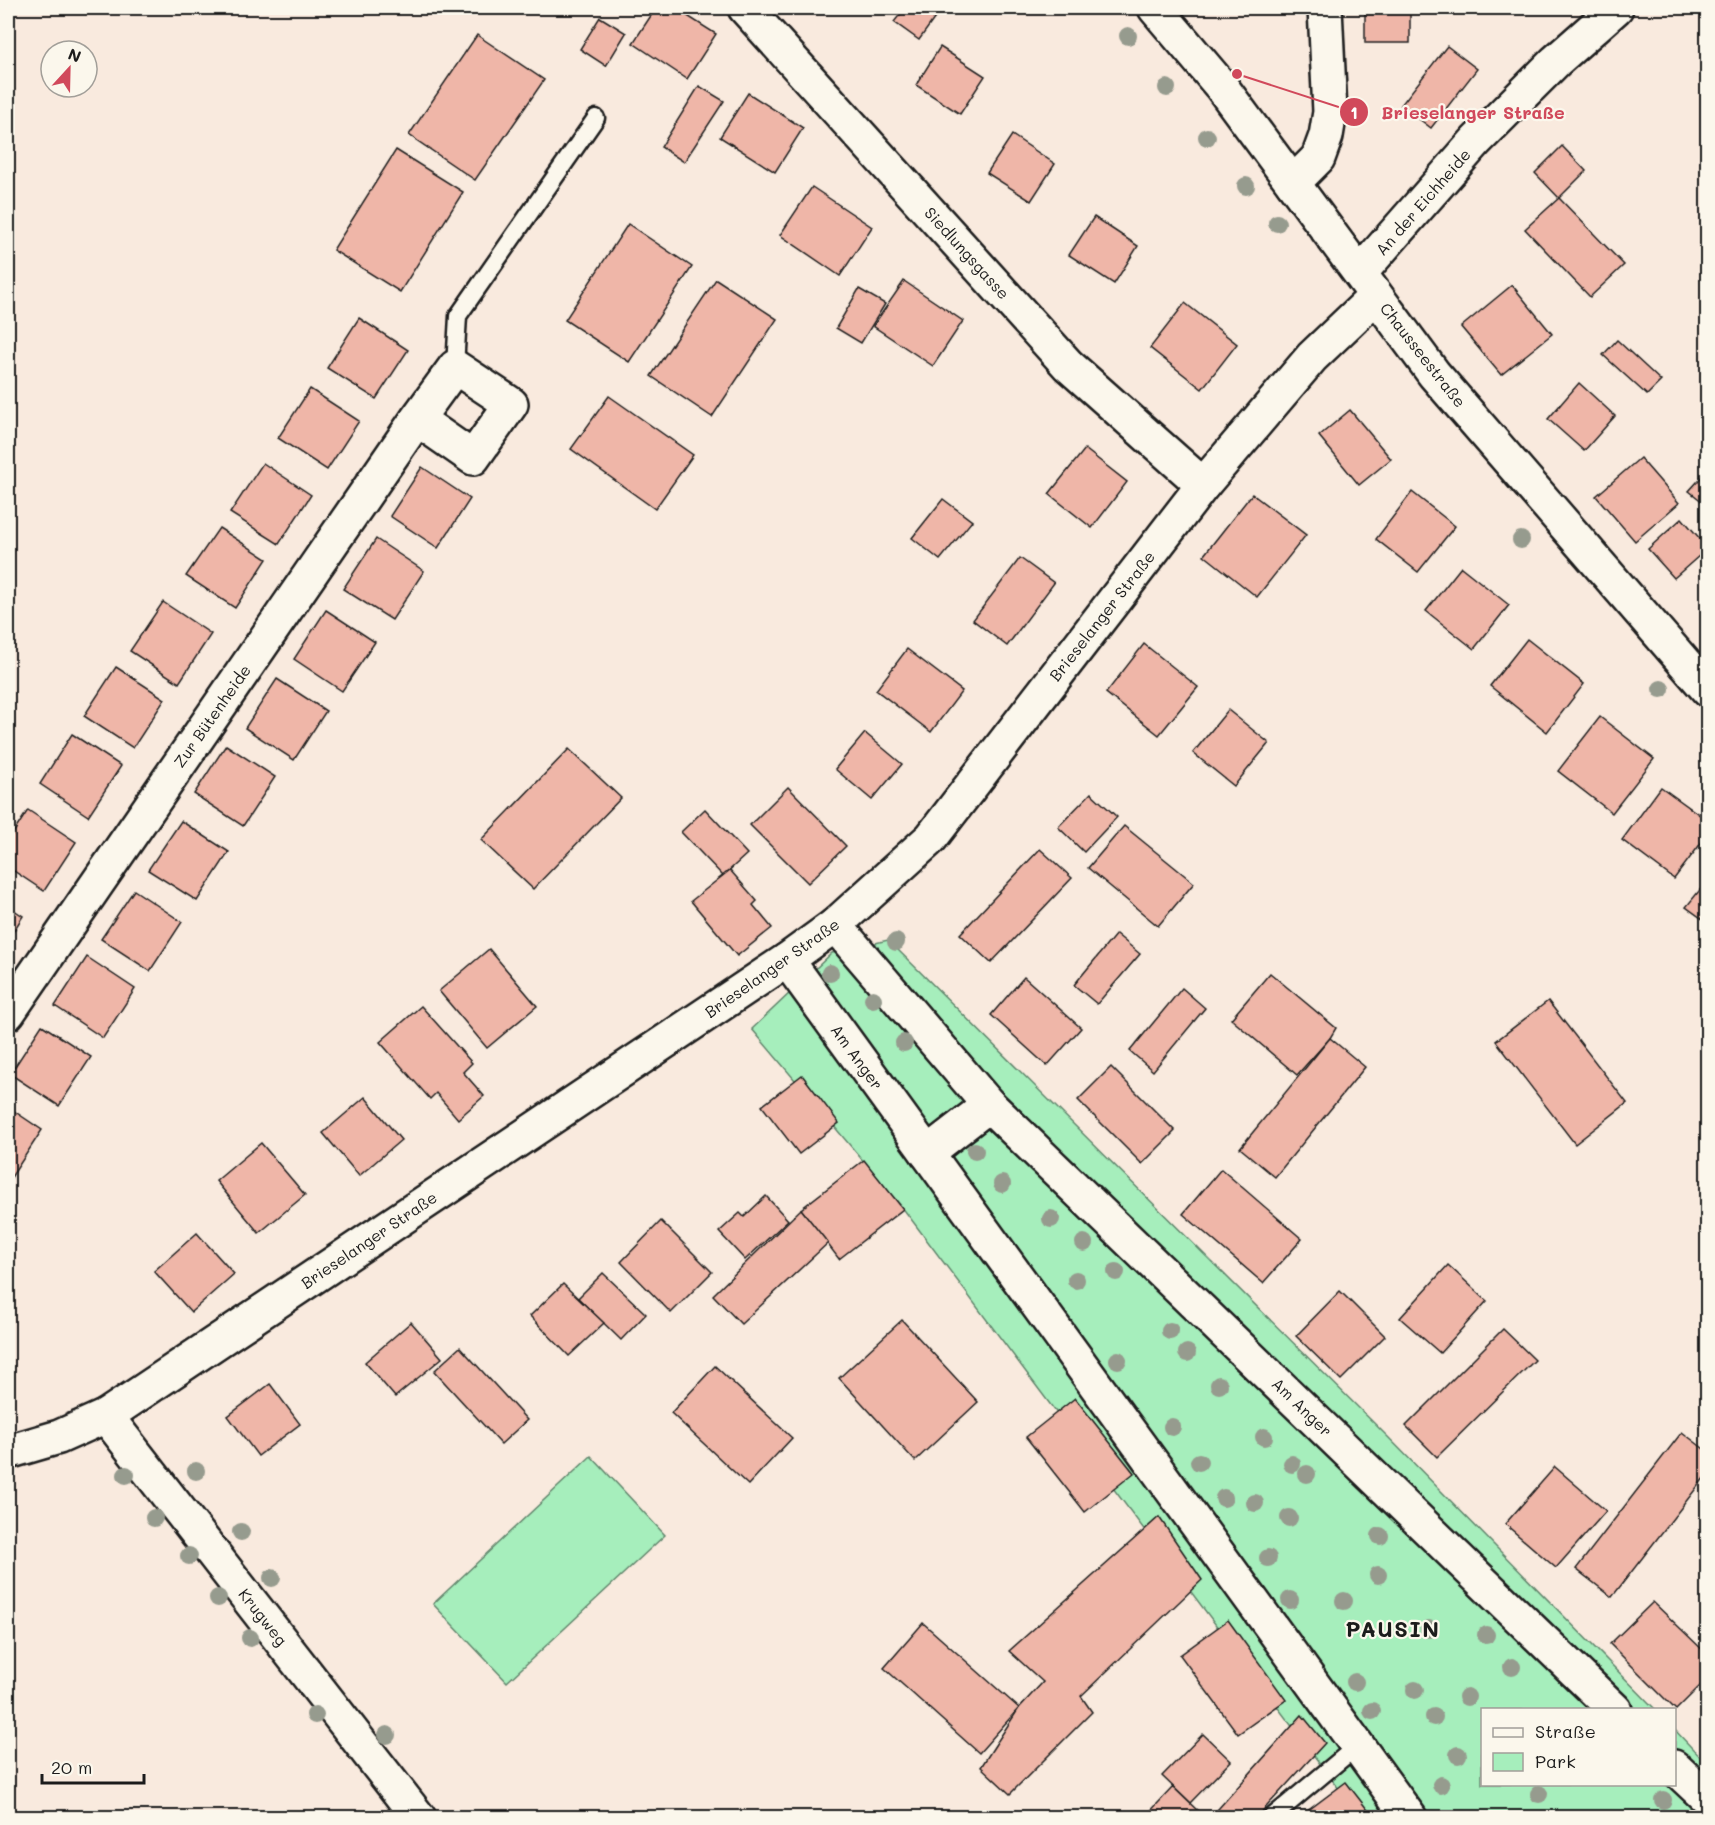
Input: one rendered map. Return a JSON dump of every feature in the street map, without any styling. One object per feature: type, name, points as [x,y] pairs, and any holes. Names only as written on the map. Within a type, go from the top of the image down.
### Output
[{"type":"street","name":"Siedlungsgasse","points":[[746,8],[1068,365],[1203,485]]},
{"type":"street","name":"Chausseestraße","points":[[1155,8],[1221,86],[1434,374],[1707,690]]},
{"type":"street","points":[[1293,183],[1318,158],[1326,136],[1330,112],[1325,8]]},
{"type":"street","name":"An der Eichheide","points":[[1368,285],[1476,141],[1556,61],[1616,8]]},
{"type":"street","name":"Brieselanger Straße","points":[[8,1452],[59,1437],[106,1416],[787,960],[835,925],[932,837],[1203,485],[1312,357],[1368,285]]},
{"type":"street","points":[[417,419],[473,458],[511,404],[455,367]]},
{"type":"street","name":"Zur Bütenheide","points":[[8,1013],[455,367]]},
{"type":"street","name":"Am Anger","points":[[835,925],[989,1105],[1613,1708]]},
{"type":"street","name":"Am Anger","points":[[787,960],[1410,1818]]},
{"type":"street","points":[[927,1153],[989,1105]]},
{"type":"street","name":"Krugweg","points":[[106,1416],[419,1818]]},
{"type":"street","points":[[1676,1769],[1707,1799]]},
{"type":"lane","points":[[455,367],[458,316],[596,118]]},
{"type":"lane","points":[[1271,1818],[1357,1746]]},
{"type":"green space","points":[[888,940],[1388,1437],[1654,1708],[1481,1708],[1481,1786],[1676,1786],[1676,1731],[1707,1764],[1707,1817],[1360,1817],[902,1207],[752,1029],[832,953]]},
{"type":"green space","points":[[591,1456],[665,1535],[507,1682],[433,1604]]},
{"type":"building","points":[[656,8],[675,8],[716,34],[687,79],[633,43]]},
{"type":"building","points":[[905,8],[942,8],[919,40],[894,22]]},
{"type":"building","points":[[1365,8],[1410,8],[1410,43],[1365,43]]},
{"type":"building","points":[[600,17],[626,33],[606,66],[580,49]]},
{"type":"building","points":[[477,35],[544,80],[475,180],[409,135]]},
{"type":"building","points":[[1447,46],[1477,69],[1431,128],[1401,105]]},
{"type":"building","points":[[940,47],[985,76],[960,114],[916,85]]},
{"type":"building","points":[[699,86],[724,101],[684,162],[661,147]]},
{"type":"building","points":[[748,93],[803,128],[775,172],[720,137]]},
{"type":"building","points":[[1012,135],[1055,164],[1031,201],[987,173]]},
{"type":"building","points":[[1562,146],[1586,171],[1559,198],[1535,173]]},
{"type":"building","points":[[396,150],[463,192],[400,292],[333,250]]},
{"type":"building","points":[[812,187],[872,227],[840,276],[780,235]]},
{"type":"building","points":[[1559,198],[1624,265],[1590,297],[1525,229]]},
{"type":"building","points":[[1094,217],[1138,246],[1114,284],[1069,255]]},
{"type":"building","points":[[628,224],[692,267],[629,362],[565,320]]},
{"type":"building","points":[[716,279],[777,319],[712,417],[651,376]]},
{"type":"building","points":[[904,281],[963,321],[933,366],[873,326]]},
{"type":"building","points":[[1512,285],[1552,334],[1501,375],[1461,327]]},
{"type":"building","points":[[859,289],[885,304],[861,343],[836,328]]},
{"type":"building","points":[[1185,303],[1237,344],[1202,389],[1150,348]]},
{"type":"building","points":[[359,318],[408,350],[376,399],[327,368]]},
{"type":"building","points":[[1617,340],[1661,381],[1647,395],[1603,355]]},
{"type":"building","points":[[1579,383],[1615,416],[1584,451],[1548,419]]},
{"type":"building","points":[[310,389],[359,421],[327,470],[278,438]]},
{"type":"building","points":[[609,396],[693,455],[655,509],[571,449]]},
{"type":"building","points":[[1350,410],[1391,459],[1359,485],[1319,436]]},
{"type":"building","points":[[1085,449],[1127,482],[1092,528],[1049,494]]},
{"type":"building","points":[[1640,458],[1679,503],[1635,541],[1596,496]]},
{"type":"building","points":[[263,463],[311,495],[279,544],[230,513]]},
{"type":"building","points":[[422,467],[470,499],[438,548],[390,516]]},
{"type":"building","points":[[1708,470],[1708,506],[1689,491]]},
{"type":"building","points":[[1412,492],[1455,526],[1418,572],[1376,539]]},
{"type":"building","points":[[1252,494],[1306,535],[1257,597],[1204,555]]},
{"type":"building","points":[[943,499],[972,521],[940,560],[912,538]]},
{"type":"building","points":[[1682,518],[1708,548],[1674,578],[1648,549]]},
{"type":"building","points":[[219,528],[267,559],[235,608],[186,576]]},
{"type":"building","points":[[376,539],[424,571],[392,620],[343,589]]},
{"type":"building","points":[[1020,558],[1054,583],[1007,646],[973,620]]},
{"type":"building","points":[[1461,567],[1509,605],[1474,649],[1426,611]]},
{"type":"building","points":[[163,602],[211,634],[179,683],[130,651]]},
{"type":"building","points":[[326,610],[375,642],[342,691],[294,659]]},
{"type":"building","points":[[1527,639],[1584,684],[1547,732],[1490,686]]},
{"type":"building","points":[[1144,644],[1198,687],[1159,735],[1106,693]]},
{"type":"building","points":[[907,649],[962,691],[931,732],[876,690]]},
{"type":"building","points":[[116,667],[165,699],[133,748],[84,716]]},
{"type":"building","points":[[277,679],[326,711],[294,760],[245,728]]},
{"type":"building","points":[[1228,710],[1269,743],[1234,786],[1193,753]]},
{"type":"building","points":[[1600,717],[1654,759],[1612,813],[1558,771]]},
{"type":"building","points":[[865,733],[902,764],[872,800],[835,769]]},
{"type":"building","points":[[72,734],[121,766],[88,816],[40,784]]},
{"type":"building","points":[[226,745],[275,777],[243,826],[194,794]]},
{"type":"building","points":[[569,749],[621,798],[533,889],[481,840]]},
{"type":"building","points":[[788,787],[846,846],[808,883],[750,825]]},
{"type":"building","points":[[1661,787],[1708,821],[1708,834],[1674,879],[1622,840]]},
{"type":"building","points":[[1091,793],[1117,817],[1084,852],[1058,827]]},
{"type":"building","points":[[705,809],[747,854],[723,876],[681,832]]},
{"type":"building","points":[[28,810],[76,842],[44,891],[8,867],[8,841]]},
{"type":"building","points":[[181,821],[229,852],[197,901],[148,870]]},
{"type":"building","points":[[1124,826],[1194,883],[1158,926],[1088,868]]},
{"type":"building","points":[[1040,849],[1072,878],[991,963],[960,934]]},
{"type":"building","points":[[730,870],[757,901],[753,905],[772,928],[737,956],[691,901]]},
{"type":"building","points":[[1708,880],[1708,923],[1686,907]]},
{"type":"building","points":[[134,890],[182,922],[150,971],[101,939]]},
{"type":"building","points":[[8,906],[23,916],[8,940]]},
{"type":"building","points":[[1116,934],[1140,954],[1097,1004],[1074,985]]},
{"type":"building","points":[[489,949],[537,1006],[487,1048],[439,991]]},
{"type":"building","points":[[87,957],[135,989],[103,1038],[55,1006]]},
{"type":"building","points":[[1270,973],[1336,1028],[1297,1075],[1231,1019]]},
{"type":"building","points":[[1024,977],[1081,1028],[1047,1066],[991,1015]]},
{"type":"building","points":[[1182,988],[1205,1008],[1153,1071],[1130,1051]]},
{"type":"building","points":[[1548,1001],[1627,1103],[1575,1144],[1496,1041]]},
{"type":"building","points":[[421,1006],[472,1063],[463,1072],[484,1096],[458,1119],[436,1093],[430,1099],[380,1042]]},
{"type":"building","points":[[42,1025],[91,1057],[59,1106],[10,1074]]},
{"type":"building","points":[[1330,1038],[1365,1067],[1275,1177],[1240,1148]]},
{"type":"building","points":[[1111,1067],[1175,1131],[1142,1164],[1078,1100]]},
{"type":"building","points":[[802,1075],[839,1123],[799,1154],[762,1106]]},
{"type":"building","points":[[365,1097],[401,1140],[359,1176],[323,1133]]},
{"type":"building","points":[[8,1107],[42,1130],[10,1179],[8,1178]]},
{"type":"building","points":[[261,1143],[305,1195],[259,1233],[216,1181]]},
{"type":"building","points":[[864,1160],[903,1209],[839,1259],[801,1209]]},
{"type":"building","points":[[1221,1169],[1302,1239],[1263,1283],[1183,1214]]},
{"type":"building","points":[[766,1196],[788,1220],[745,1260],[719,1232],[740,1213],[744,1217]]},
{"type":"building","points":[[801,1209],[828,1243],[741,1324],[713,1295]]},
{"type":"building","points":[[661,1221],[712,1272],[671,1313],[621,1262]]},
{"type":"building","points":[[197,1233],[234,1274],[191,1312],[154,1271]]},
{"type":"building","points":[[1448,1265],[1487,1301],[1440,1353],[1400,1318]]},
{"type":"building","points":[[603,1273],[646,1314],[621,1340],[578,1298]]},
{"type":"building","points":[[563,1284],[604,1323],[569,1356],[530,1316]]},
{"type":"building","points":[[1340,1291],[1385,1336],[1341,1380],[1296,1336]]},
{"type":"building","points":[[902,1320],[978,1402],[915,1461],[839,1378]]},
{"type":"building","points":[[411,1322],[442,1358],[395,1397],[365,1362]]},
{"type":"building","points":[[1503,1329],[1535,1360],[1437,1457],[1406,1426]]},
{"type":"building","points":[[460,1347],[527,1420],[501,1444],[434,1371]]},
{"type":"building","points":[[715,1366],[792,1438],[748,1485],[671,1413]]},
{"type":"building","points":[[270,1384],[300,1424],[258,1456],[228,1416]]},
{"type":"building","points":[[1075,1398],[1134,1473],[1085,1512],[1026,1437]]},
{"type":"building","points":[[1682,1432],[1708,1452],[1708,1473],[1612,1597],[1576,1569]]},
{"type":"building","points":[[1555,1467],[1606,1511],[1556,1568],[1505,1524]]},
{"type":"building","points":[[1159,1517],[1202,1580],[1081,1696],[1092,1712],[1010,1794],[981,1767],[1019,1708],[1043,1682],[1009,1651]]},
{"type":"building","points":[[1653,1602],[1708,1655],[1708,1678],[1676,1710],[1610,1644]]},
{"type":"building","points":[[1228,1620],[1286,1700],[1238,1734],[1180,1655]]},
{"type":"building","points":[[923,1623],[1019,1708],[979,1753],[884,1668]]},
{"type":"building","points":[[1302,1715],[1325,1743],[1256,1818],[1210,1818]]},
{"type":"building","points":[[1203,1734],[1231,1761],[1190,1803],[1162,1776]]},
{"type":"building","points":[[1346,1782],[1374,1818],[1304,1818],[1302,1815]]},
{"type":"building","points":[[1173,1787],[1199,1812],[1193,1818],[1144,1818]]},
{"type":"place","name":"Brieselanger Straße","points":[[1237,74]]},
{"type":"district","name":"PAUSIN","points":[[1393,1629]]}]
